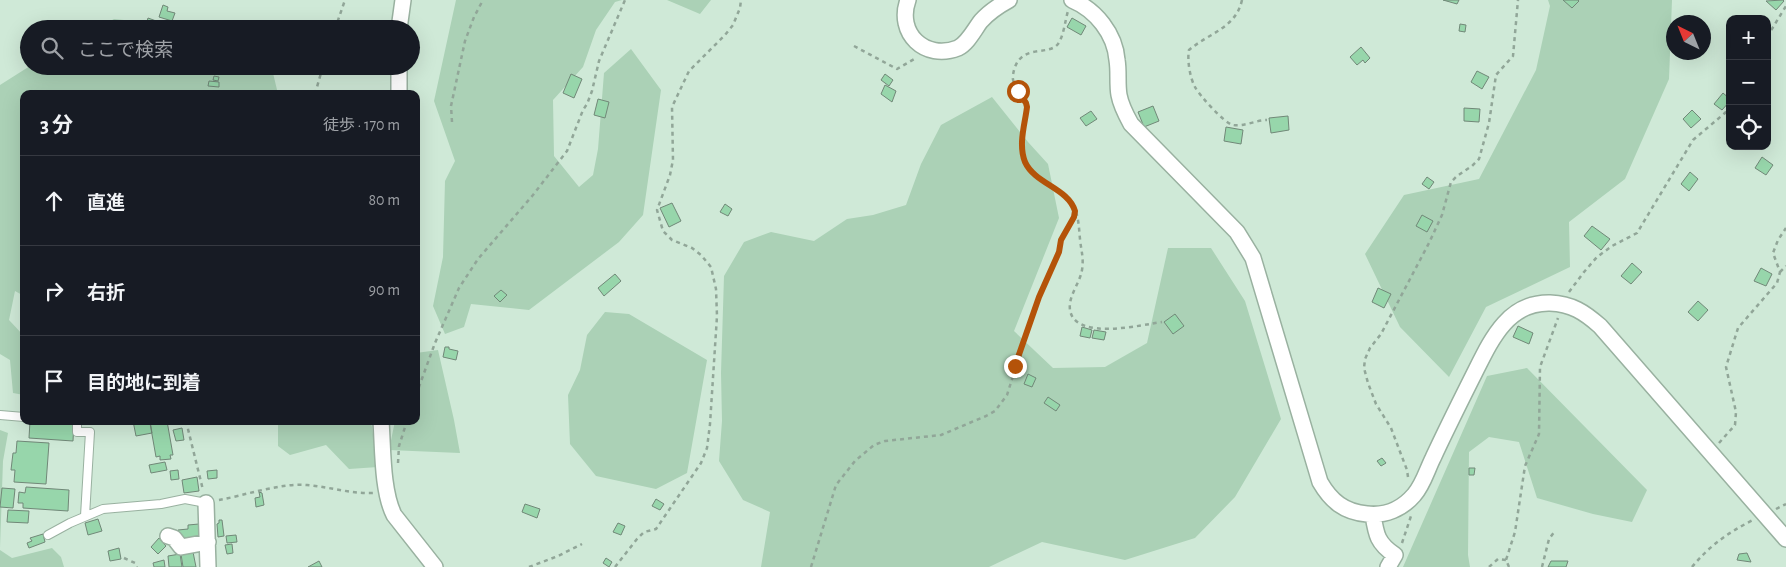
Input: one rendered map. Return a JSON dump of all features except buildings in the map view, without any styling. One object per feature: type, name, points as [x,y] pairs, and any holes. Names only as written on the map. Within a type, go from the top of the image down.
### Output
[{"type":"street","points":[[400,20],[403,0]]},
{"type":"street","points":[[908,0],[905,8],[905,21],[909,34],[921,46],[930,50],[947,51],[960,47],[995,8],[1009,0]]},
{"type":"street","points":[[1070,4],[1080,4],[1098,19],[1113,40],[1118,61],[1119,94],[1123,109],[1131,124],[1238,232],[1252,258],[1320,482],[1333,501],[1356,512],[1372,515],[1386,513],[1407,502],[1418,490],[1493,336],[1510,316],[1532,305],[1544,303],[1563,304],[1575,307],[1586,313],[1600,326],[1786,539]]},
{"type":"street","points":[[399,75],[399,90]]},
{"type":"street","points":[[381,425],[389,506],[435,567]]},
{"type":"street","points":[[206,503],[208,567]]},
{"type":"street","points":[[1372,515],[1380,541],[1391,561]]},
{"type":"street","points":[[168,536],[174,538],[181,547],[208,542]]},
{"type":"lane","points":[[0,415],[20,416]]},
{"type":"lane","points":[[77,425],[77,432],[90,432],[84,516]]},
{"type":"lane","points":[[48,535],[84,516],[104,509],[161,504],[185,499],[206,503]]},
{"type":"path","points":[[339,20],[345,0]]},
{"type":"path","points":[[452,122],[452,106],[465,41],[483,0]]},
{"type":"path","points":[[420,384],[435,343],[459,288],[478,259],[534,195],[567,151],[592,91],[599,61],[625,0]]},
{"type":"path","points":[[615,567],[644,532],[656,529],[701,463],[707,448],[717,316],[716,289],[711,267],[702,255],[692,248],[672,240],[667,235],[657,210],[670,175],[673,145],[672,107],[689,71],[733,25],[741,0]]},
{"type":"path","points":[[1242,0],[1237,15],[1189,50],[1189,62],[1196,89],[1228,123],[1239,125],[1252,123],[1257,120],[1268,120]]},
{"type":"path","points":[[1408,476],[1391,428],[1376,404],[1368,383],[1364,368],[1365,359],[1370,348],[1381,334],[1430,243],[1452,182],[1479,159],[1489,123],[1496,75],[1513,56],[1518,0]]},
{"type":"path","points":[[1070,4],[1058,43],[1052,49],[1032,51],[1026,54],[1017,64],[1012,76],[1014,84],[1026,103],[1022,134],[1026,163],[1036,175],[1069,199],[1078,220],[1084,260],[1070,309],[1072,316],[1077,322],[1093,328],[1108,330],[1162,322]]},
{"type":"path","points":[[1771,30],[1786,6]]},
{"type":"path","points":[[854,46],[897,69],[930,50]]},
{"type":"path","points":[[316,90],[320,75]]},
{"type":"path","points":[[811,567],[836,485],[855,461],[874,445],[897,439],[941,435],[986,416],[994,411],[1002,402],[1014,373],[1039,297],[1059,252],[1061,240],[1074,217],[1075,211]]},
{"type":"path","points":[[1780,272],[1773,253],[1778,240],[1786,228]]},
{"type":"path","points":[[1711,451],[1736,425],[1736,412],[1726,367],[1738,328],[1777,283],[1780,272],[1786,266]]},
{"type":"path","points":[[187,425],[206,503],[276,488],[306,485],[364,494],[387,493]]},
{"type":"path","points":[[398,465],[398,446],[406,425]]},
{"type":"path","points":[[1692,567],[1699,558],[1729,532],[1765,513]]},
{"type":"path","points":[[1391,561],[1404,539],[1412,516]]},
{"type":"path","points":[[1542,567],[1549,539],[1555,532]]},
{"type":"path","points":[[529,567],[582,544]]},
{"type":"path","points":[[124,558],[135,563],[137,567]]},
{"type":"path","points":[[1489,567],[1498,559],[1506,560]]},
{"type":"green space","points":[[456,0],[622,0],[615,2],[596,30],[583,67],[553,100],[554,156],[579,187],[593,175],[598,149],[604,73],[631,49],[661,90],[643,215],[619,242],[529,310],[471,304],[464,327],[445,334],[433,306],[443,257],[445,181],[455,161],[434,101]]},
{"type":"green space","points":[[667,0],[711,0],[700,14]]},
{"type":"green space","points":[[1548,0],[1672,0],[1671,15],[1666,15],[1666,60],[1670,60],[1669,79],[1625,179],[1569,222],[1570,267],[1486,307],[1449,377],[1400,327],[1365,254],[1404,195],[1479,179],[1536,70],[1550,6]]},
{"type":"green space","points":[[20,72],[20,75],[273,75],[277,90],[20,90],[20,294],[15,291],[9,320],[20,332],[20,394],[13,393],[10,360],[0,354],[0,85]]},
{"type":"green space","points":[[992,97],[1048,164],[1059,218],[1014,331],[1053,368],[1105,367],[1147,343],[1168,248],[1211,248],[1245,301],[1281,419],[1235,497],[1195,538],[1125,560],[1042,542],[989,567],[761,567],[770,512],[743,500],[719,461],[722,421],[721,373],[724,276],[744,242],[771,232],[814,241],[847,219],[873,215],[906,205],[921,164],[941,125]]},
{"type":"green space","points":[[605,312],[629,314],[707,360],[687,473],[656,489],[596,476],[570,444],[568,395],[580,370],[587,335]]},
{"type":"green space","points":[[438,350],[460,453],[389,450],[394,425],[420,425],[420,352]]},
{"type":"green space","points":[[1527,368],[1647,490],[1632,522],[1593,514],[1537,498],[1519,442],[1489,437],[1469,452],[1468,555],[1470,567],[1403,567],[1487,376]]},
{"type":"green space","points":[[278,425],[372,425],[378,467],[349,469],[326,445],[290,455],[278,446]]},
{"type":"green space","points":[[0,430],[8,433],[3,461],[0,548]]},
{"type":"green space","points":[[52,548],[61,557],[64,567],[0,567],[0,550],[12,558]]},
{"type":"route","points":[[1015,366],[1039,297],[1059,252],[1061,240],[1069,222],[1074,217],[1075,211],[1069,199],[1036,175],[1024,159],[1022,134],[1027,107],[1018,91]]}]
